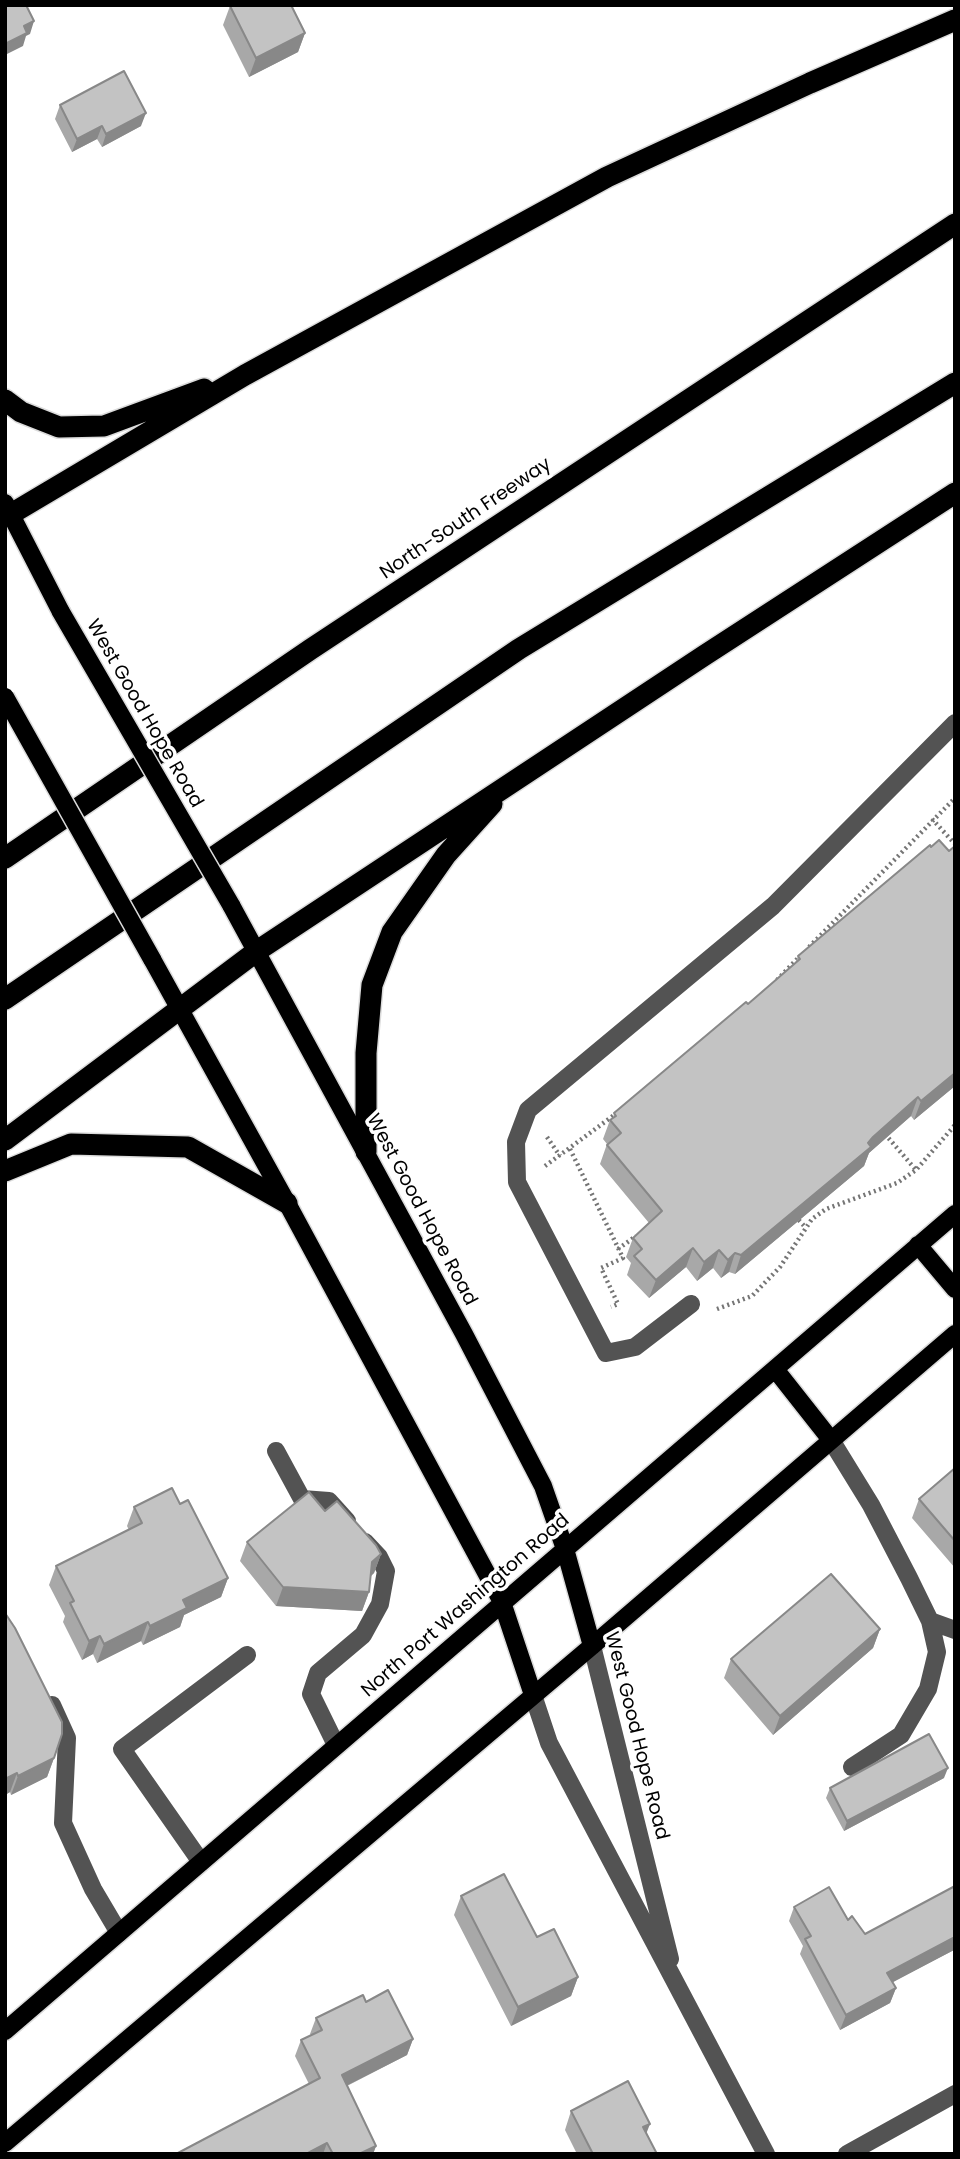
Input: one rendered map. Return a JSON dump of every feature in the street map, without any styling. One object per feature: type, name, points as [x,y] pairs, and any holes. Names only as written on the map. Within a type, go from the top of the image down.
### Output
[{"type":"highway","points":[[7,512],[245,375],[607,177],[810,83],[955,20]]},
{"type":"highway","name":"North-South Freeway","points":[[5,858],[311,649],[955,224]]},
{"type":"highway","points":[[5,400],[22,412],[59,427],[104,426],[141,410],[245,375]]},
{"type":"highway","points":[[5,999],[519,649],[955,383]]},
{"type":"highway","points":[[5,1140],[257,951],[955,493]]},
{"type":"highway","points":[[366,1152],[366,1053],[372,985],[392,932],[446,855],[510,783]]},
{"type":"highway","points":[[5,1171],[71,1144],[188,1147],[287,1203]]},
{"type":"main road","name":"West Good Hope Road","points":[[7,512],[61,612],[232,905],[517,1434],[542,1486],[565,1549],[592,1646]]},
{"type":"main road","name":"West Good Hope Road","points":[[5,697],[287,1203],[502,1602],[533,1695]]},
{"type":"main road","name":"North Port Washington Road","points":[[5,2031],[955,1214]]},
{"type":"main road","points":[[918,1245],[955,1289]]},
{"type":"main road","points":[[5,2143],[592,1646],[955,1334]]},
{"type":"main road","points":[[775,1370],[831,1440]]},
{"type":"street","points":[[691,1304],[635,1347],[607,1353],[517,1182],[516,1142],[528,1110],[773,906],[955,723]]},
{"type":"street","points":[[831,1440],[871,1505],[930,1621],[937,1652],[928,1689],[901,1735],[852,1767]]},
{"type":"street","points":[[276,1451],[302,1499],[329,1501],[379,1557],[386,1572],[380,1604],[363,1634],[318,1673],[311,1694],[336,1745]]},
{"type":"street","points":[[930,1621],[955,1630]]},
{"type":"street","name":"West Good Hope Road","points":[[592,1646],[677,1986]]},
{"type":"street","points":[[201,1862],[122,1749],[247,1655]]},
{"type":"street","points":[[42,1686],[67,1738],[63,1823],[93,1889],[119,1933]]},
{"type":"street","name":"West Good Hope Road","points":[[533,1695],[549,1743],[766,2154]]},
{"type":"street","points":[[847,2154],[955,2094]]},
{"type":"path","points":[[773,984],[955,798]]},
{"type":"path","points":[[932,819],[955,844]]},
{"type":"path","points":[[517,1182],[569,1149],[621,1110]]},
{"type":"path","points":[[710,1300],[718,1310],[752,1296],[780,1267],[812,1219],[826,1209],[897,1183],[916,1170],[955,1125]]},
{"type":"path","points":[[880,1129],[916,1170]]},
{"type":"path","points":[[569,1149],[623,1258],[601,1268],[618,1304],[588,1317]]},
{"type":"path","points":[[789,1209],[806,1228]]},
{"type":"path","points":[[618,1249],[640,1233]]},
{"type":"building","points":[[5,5],[26,5],[34,21],[24,26],[27,33],[5,44]]},
{"type":"building","points":[[291,5],[305,33],[256,58],[230,6]]},
{"type":"building","points":[[124,71],[146,113],[106,134],[102,126],[77,139],[60,105]]},
{"type":"building","points":[[939,840],[949,851],[955,846],[955,1073],[921,1101],[918,1097],[873,1137],[868,1143],[871,1147],[741,1255],[735,1253],[728,1260],[719,1250],[704,1262],[693,1248],[656,1280],[634,1256],[642,1249],[633,1238],[662,1211],[607,1145],[621,1133],[610,1120],[616,1116],[614,1113],[746,1002],[748,1004],[800,959],[798,956]]},
{"type":"building","points":[[955,1468],[955,1541],[919,1499]]},
{"type":"building","points":[[172,1488],[180,1504],[188,1500],[228,1578],[183,1600],[187,1608],[150,1626],[148,1622],[104,1644],[100,1636],[89,1641],[70,1603],[74,1601],[56,1566],[142,1523],[134,1507]]},
{"type":"building","points":[[309,1492],[325,1511],[337,1501],[376,1545],[381,1554],[372,1562],[369,1592],[283,1587],[247,1542]]},
{"type":"building","points":[[831,1574],[880,1629],[780,1716],[731,1659]]},
{"type":"building","points":[[5,1613],[62,1722],[62,1734],[54,1758],[18,1776],[17,1773],[5,1779]]},
{"type":"building","points":[[929,1734],[948,1768],[847,1821],[830,1788]]},
{"type":"building","points":[[504,1874],[537,1937],[554,1929],[578,1977],[518,2007],[461,1896]]},
{"type":"building","points":[[955,1886],[955,1937],[887,1973],[896,1988],[846,2015],[805,1939],[811,1936],[794,1907],[829,1887],[848,1920],[852,1916],[865,1934]]},
{"type":"building","points":[[388,1990],[413,2039],[342,2075],[376,2146],[359,2154],[333,2154],[327,2143],[306,2154],[176,2154],[320,2078],[301,2040],[322,2030],[316,2018],[363,1995],[366,2002]]},
{"type":"building","points":[[628,2081],[650,2124],[643,2127],[657,2154],[593,2154],[571,2111]]}]
